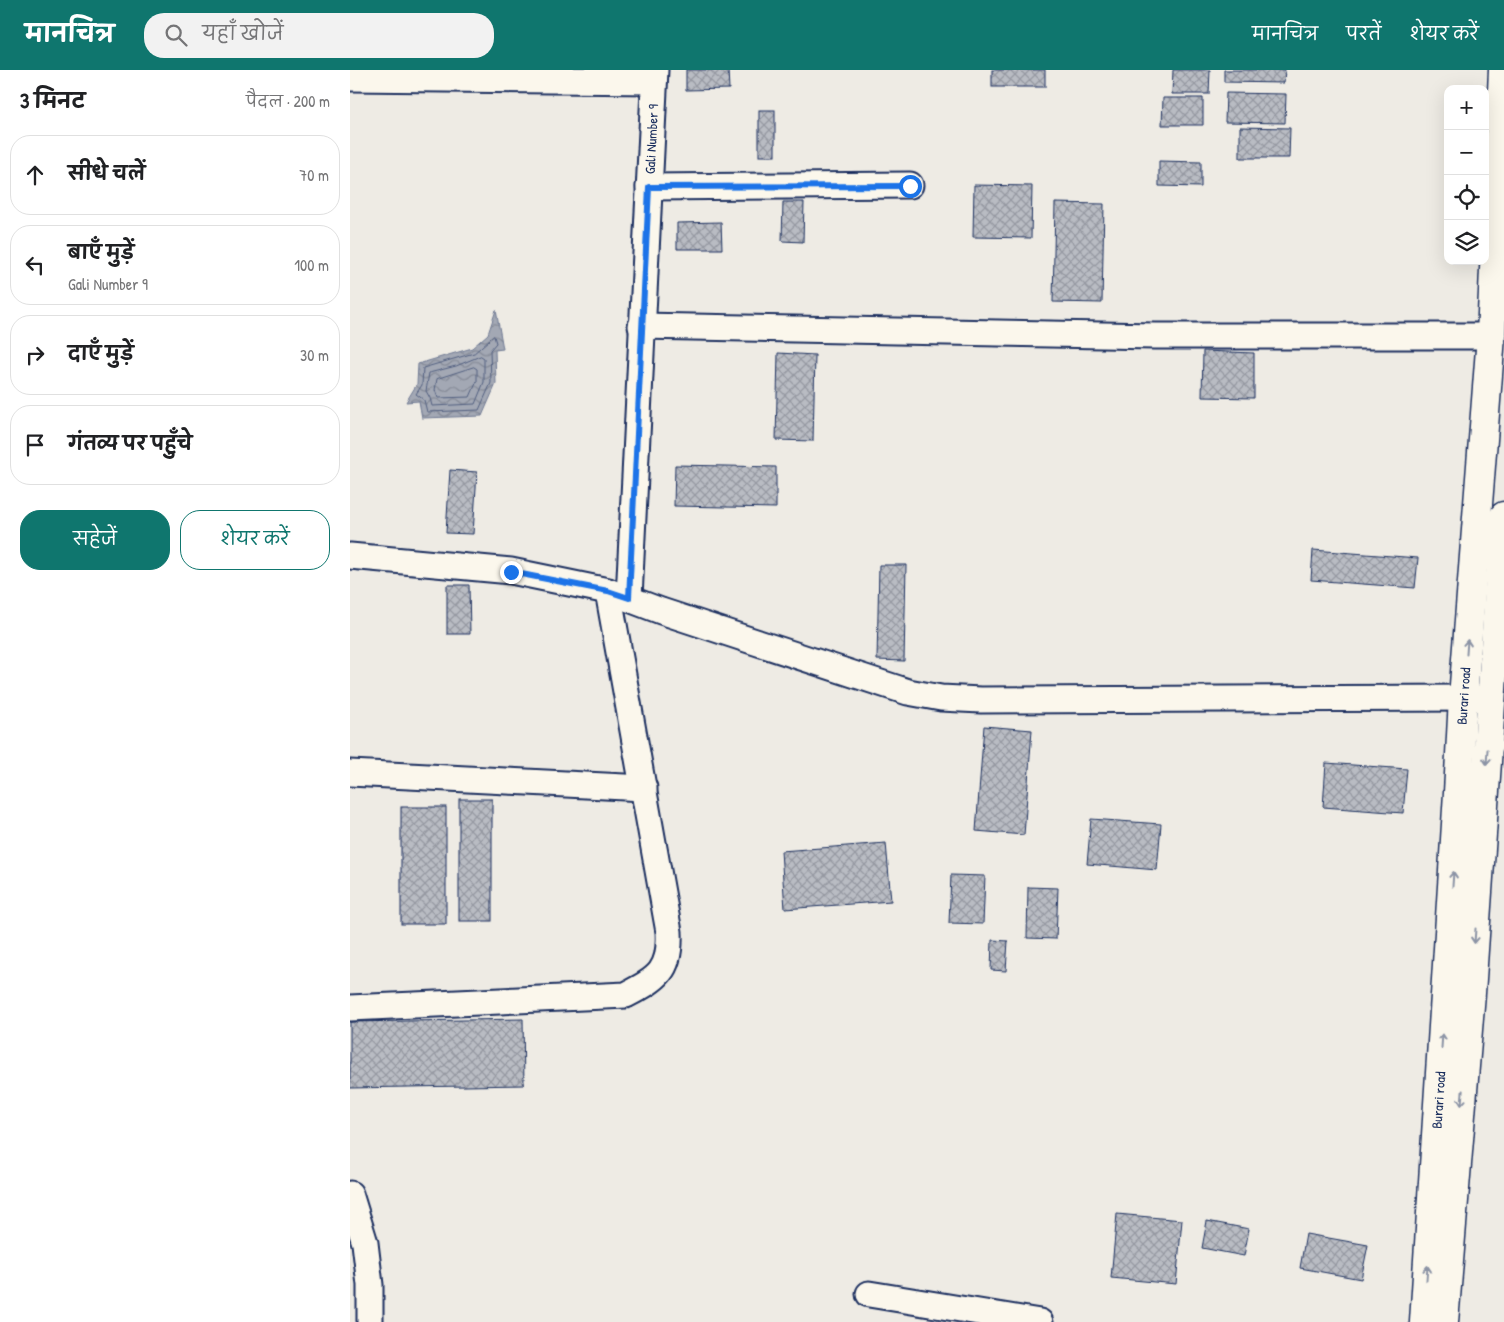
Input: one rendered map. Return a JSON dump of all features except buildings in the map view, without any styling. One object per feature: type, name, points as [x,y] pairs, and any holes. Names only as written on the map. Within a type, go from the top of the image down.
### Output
[{"type":"main road","name":"Burari road","points":[[1424,1322],[1463,698],[1491,336],[1503,70]]},
{"type":"main road","name":"Burari road","points":[[1444,1322],[1470,1002],[1504,516]]},
{"type":"street","points":[[350,78],[654,76]]},
{"type":"street","name":"Gali Number 9","points":[[350,1008],[626,995],[649,983],[664,968],[670,948],[669,932],[644,788],[619,594],[641,326],[654,76]]},
{"type":"street","points":[[649,187],[910,186]]},
{"type":"street","points":[[641,326],[1155,336],[1491,336]]},
{"type":"street","points":[[350,556],[511,572],[619,594],[661,611],[908,692],[941,698],[981,700],[1492,698]]},
{"type":"street","points":[[350,773],[644,788]]},
{"type":"street","points":[[350,1194],[365,1243],[370,1285],[370,1322]]},
{"type":"street","points":[[869,1294],[1040,1322]]},
{"type":"water","points":[[496,310],[503,349],[495,350],[496,384],[482,416],[422,418],[419,401],[406,402],[417,384],[418,364],[472,348],[488,334]]},
{"type":"route","points":[[511,572],[608,591],[629,598],[649,187],[910,186]]}]
